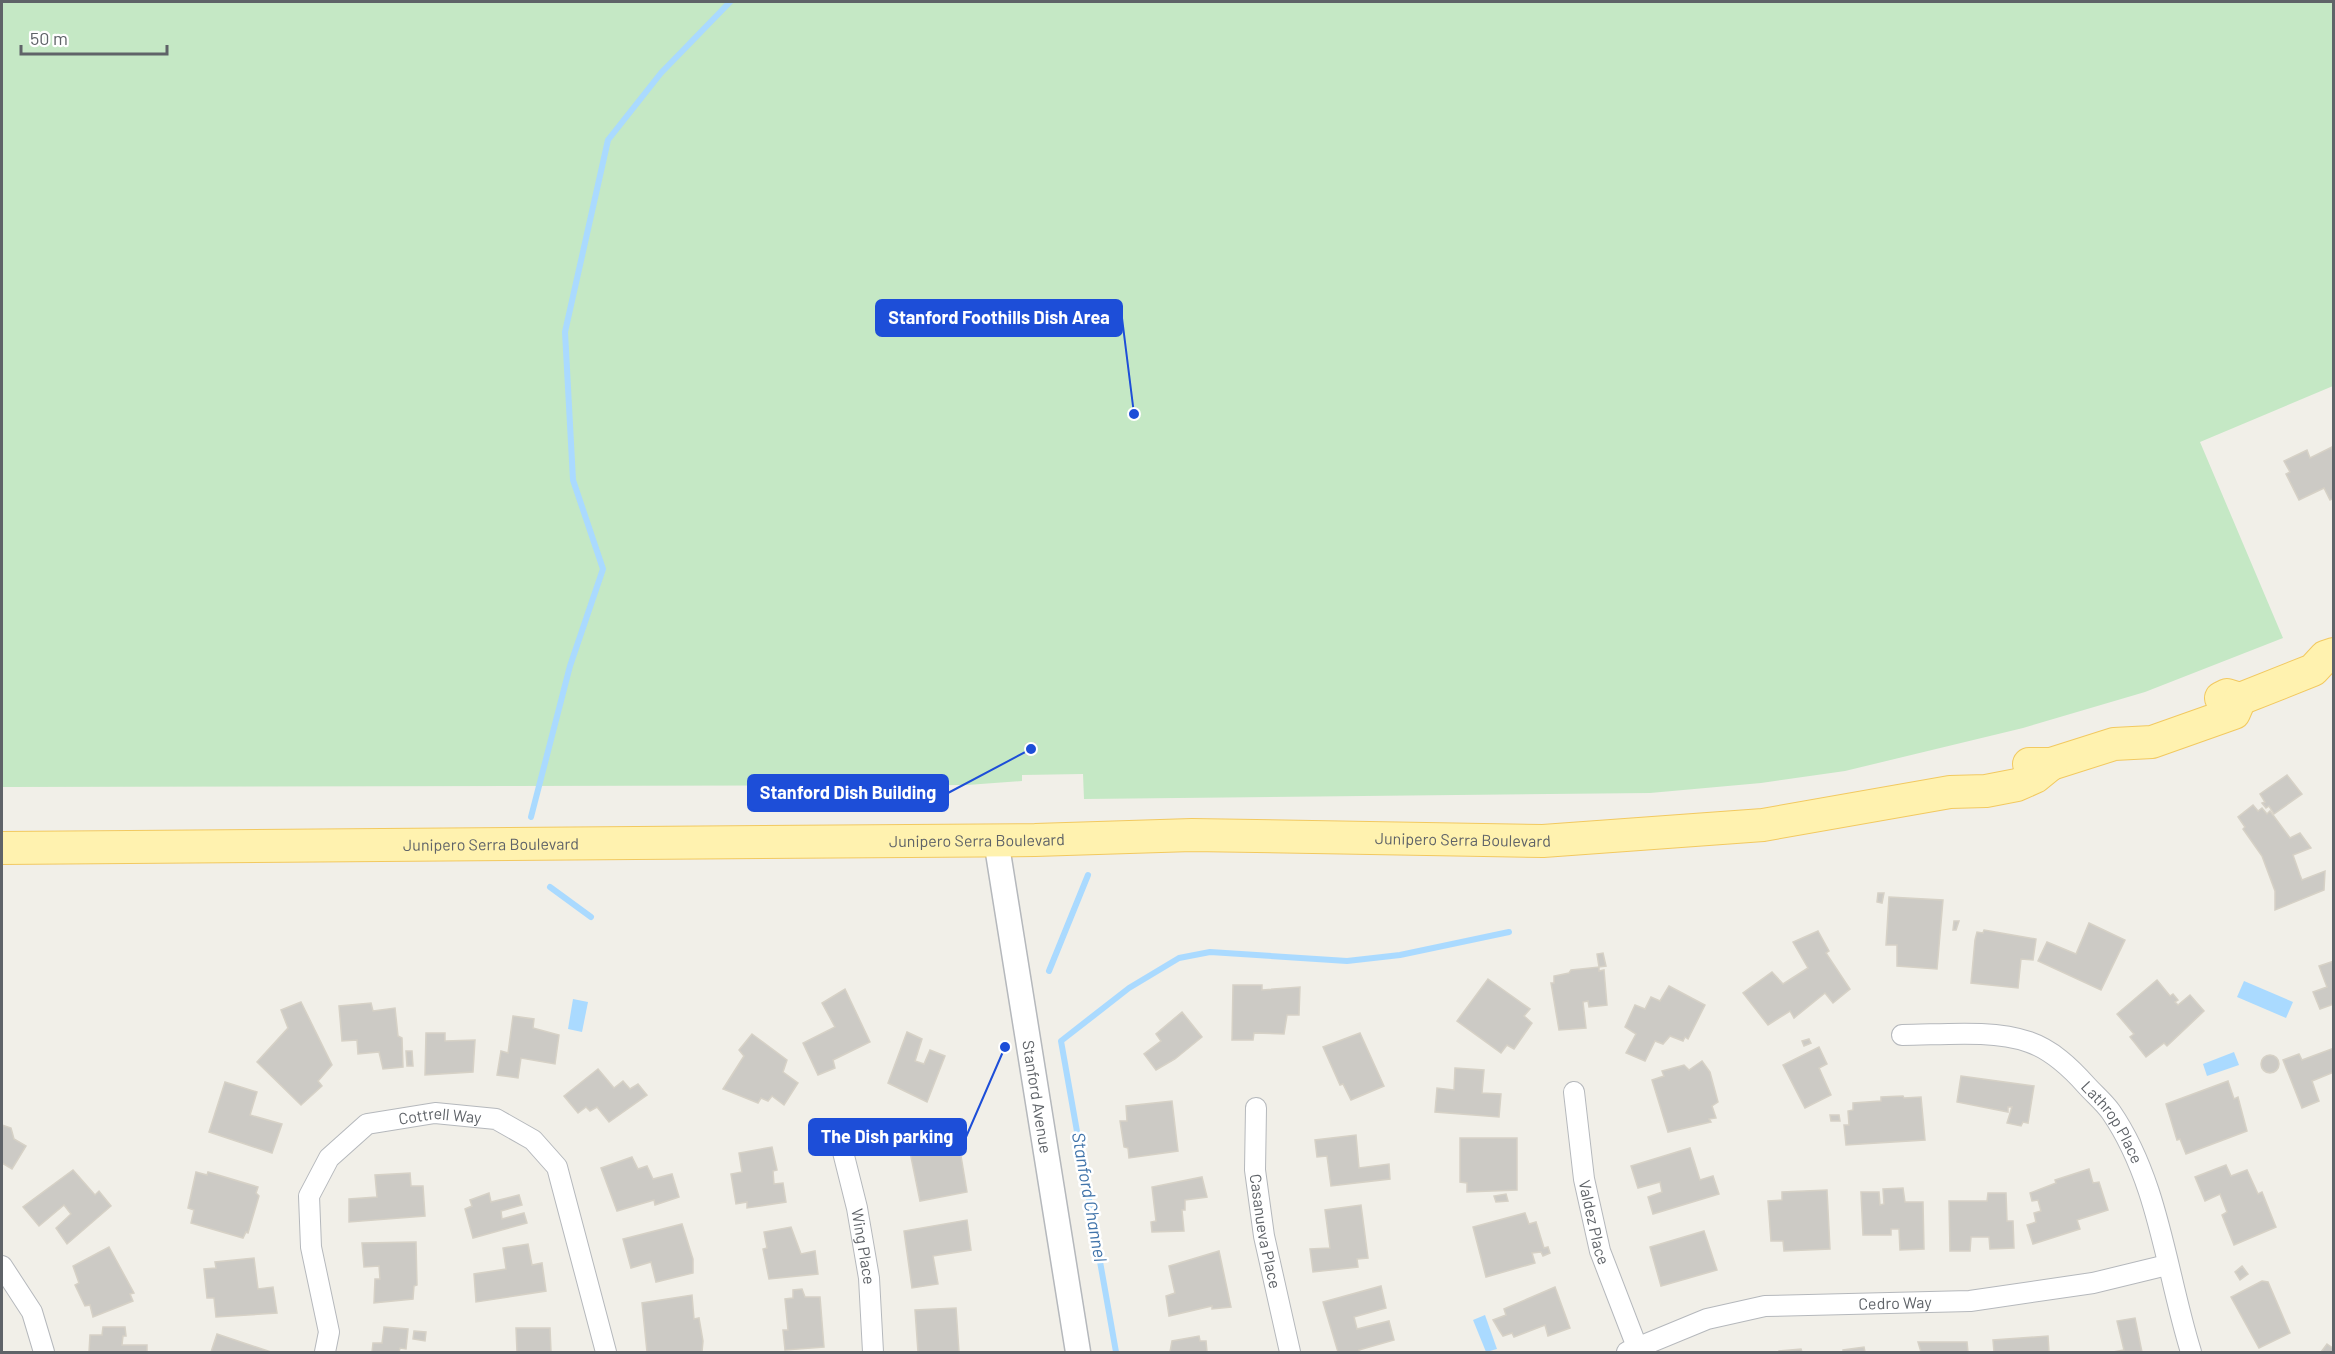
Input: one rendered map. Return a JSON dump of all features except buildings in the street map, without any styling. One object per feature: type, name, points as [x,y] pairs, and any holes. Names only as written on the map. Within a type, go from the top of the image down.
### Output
[{"type":"main road","name":"Junipero Serra Boulevard","points":[[2,848],[996,840],[1192,835],[1543,842],[1763,825],[1950,792],[2007,766],[2051,764],[2114,744],[2141,727],[2227,695],[2240,699],[2327,666]]},
{"type":"street","name":"Stanford Avenue","points":[[996,840],[1078,1353]]},
{"type":"street","name":"Lathrop Place","points":[[1902,1035],[1984,1035],[2028,1042],[2065,1062],[2110,1111],[2130,1147],[2154,1204],[2167,1265],[2191,1353]]},
{"type":"street","name":"Valdez Place","points":[[1574,1092],[1584,1179],[1600,1251],[1632,1350]]},
{"type":"street","name":"Casanueva Place","points":[[1256,1108],[1255,1170],[1264,1236],[1290,1353]]},
{"type":"street","name":"Cottrell Way","points":[[325,1353],[329,1332],[311,1247],[309,1196],[329,1158],[368,1124],[435,1113],[496,1119],[533,1140],[556,1167],[606,1353]]},
{"type":"street","name":"Wing Place","points":[[841,1144],[857,1208],[869,1278],[873,1353]]},
{"type":"street","name":"Cedro Way","points":[[1632,1350],[1707,1319],[1765,1306],[1970,1301],[2093,1283],[2167,1265]]},
{"type":"street","points":[[2,1266],[32,1312],[44,1353]]},
{"type":"green space","points":[[2,2],[2333,2],[2333,386],[2200,442],[2283,638],[2145,692],[2023,728],[1845,771],[1761,783],[1650,793],[1084,799],[1083,774],[1022,775],[1022,781],[967,785],[2,787]]},
{"type":"water","points":[[2244,981],[2293,1002],[2286,1018],[2237,997]]},
{"type":"water","points":[[573,999],[588,1002],[582,1032],[568,1029]]},
{"type":"water","points":[[2234,1052],[2239,1065],[2207,1076],[2203,1064]]},
{"type":"water","points":[[1485,1315],[1497,1349],[1486,1352],[1473,1320]]},
{"type":"waterway","points":[[531,817],[570,666],[603,569],[573,480],[565,332],[608,140],[661,73],[730,2]]},
{"type":"waterway","name":"Stanford Channel","points":[[1049,971],[1088,875]]},
{"type":"waterway","points":[[550,887],[591,917]]},
{"type":"waterway","points":[[1116,1352],[1061,1041],[1129,988],[1179,958],[1210,952],[1347,961],[1400,955],[1509,932]]},
{"type":"place","name":"Stanford Foothills Dish Area","points":[[1134,414]]},
{"type":"place","name":"Stanford Dish Building","points":[[1031,749]]},
{"type":"place","name":"The Dish parking","points":[[1005,1047]]}]
